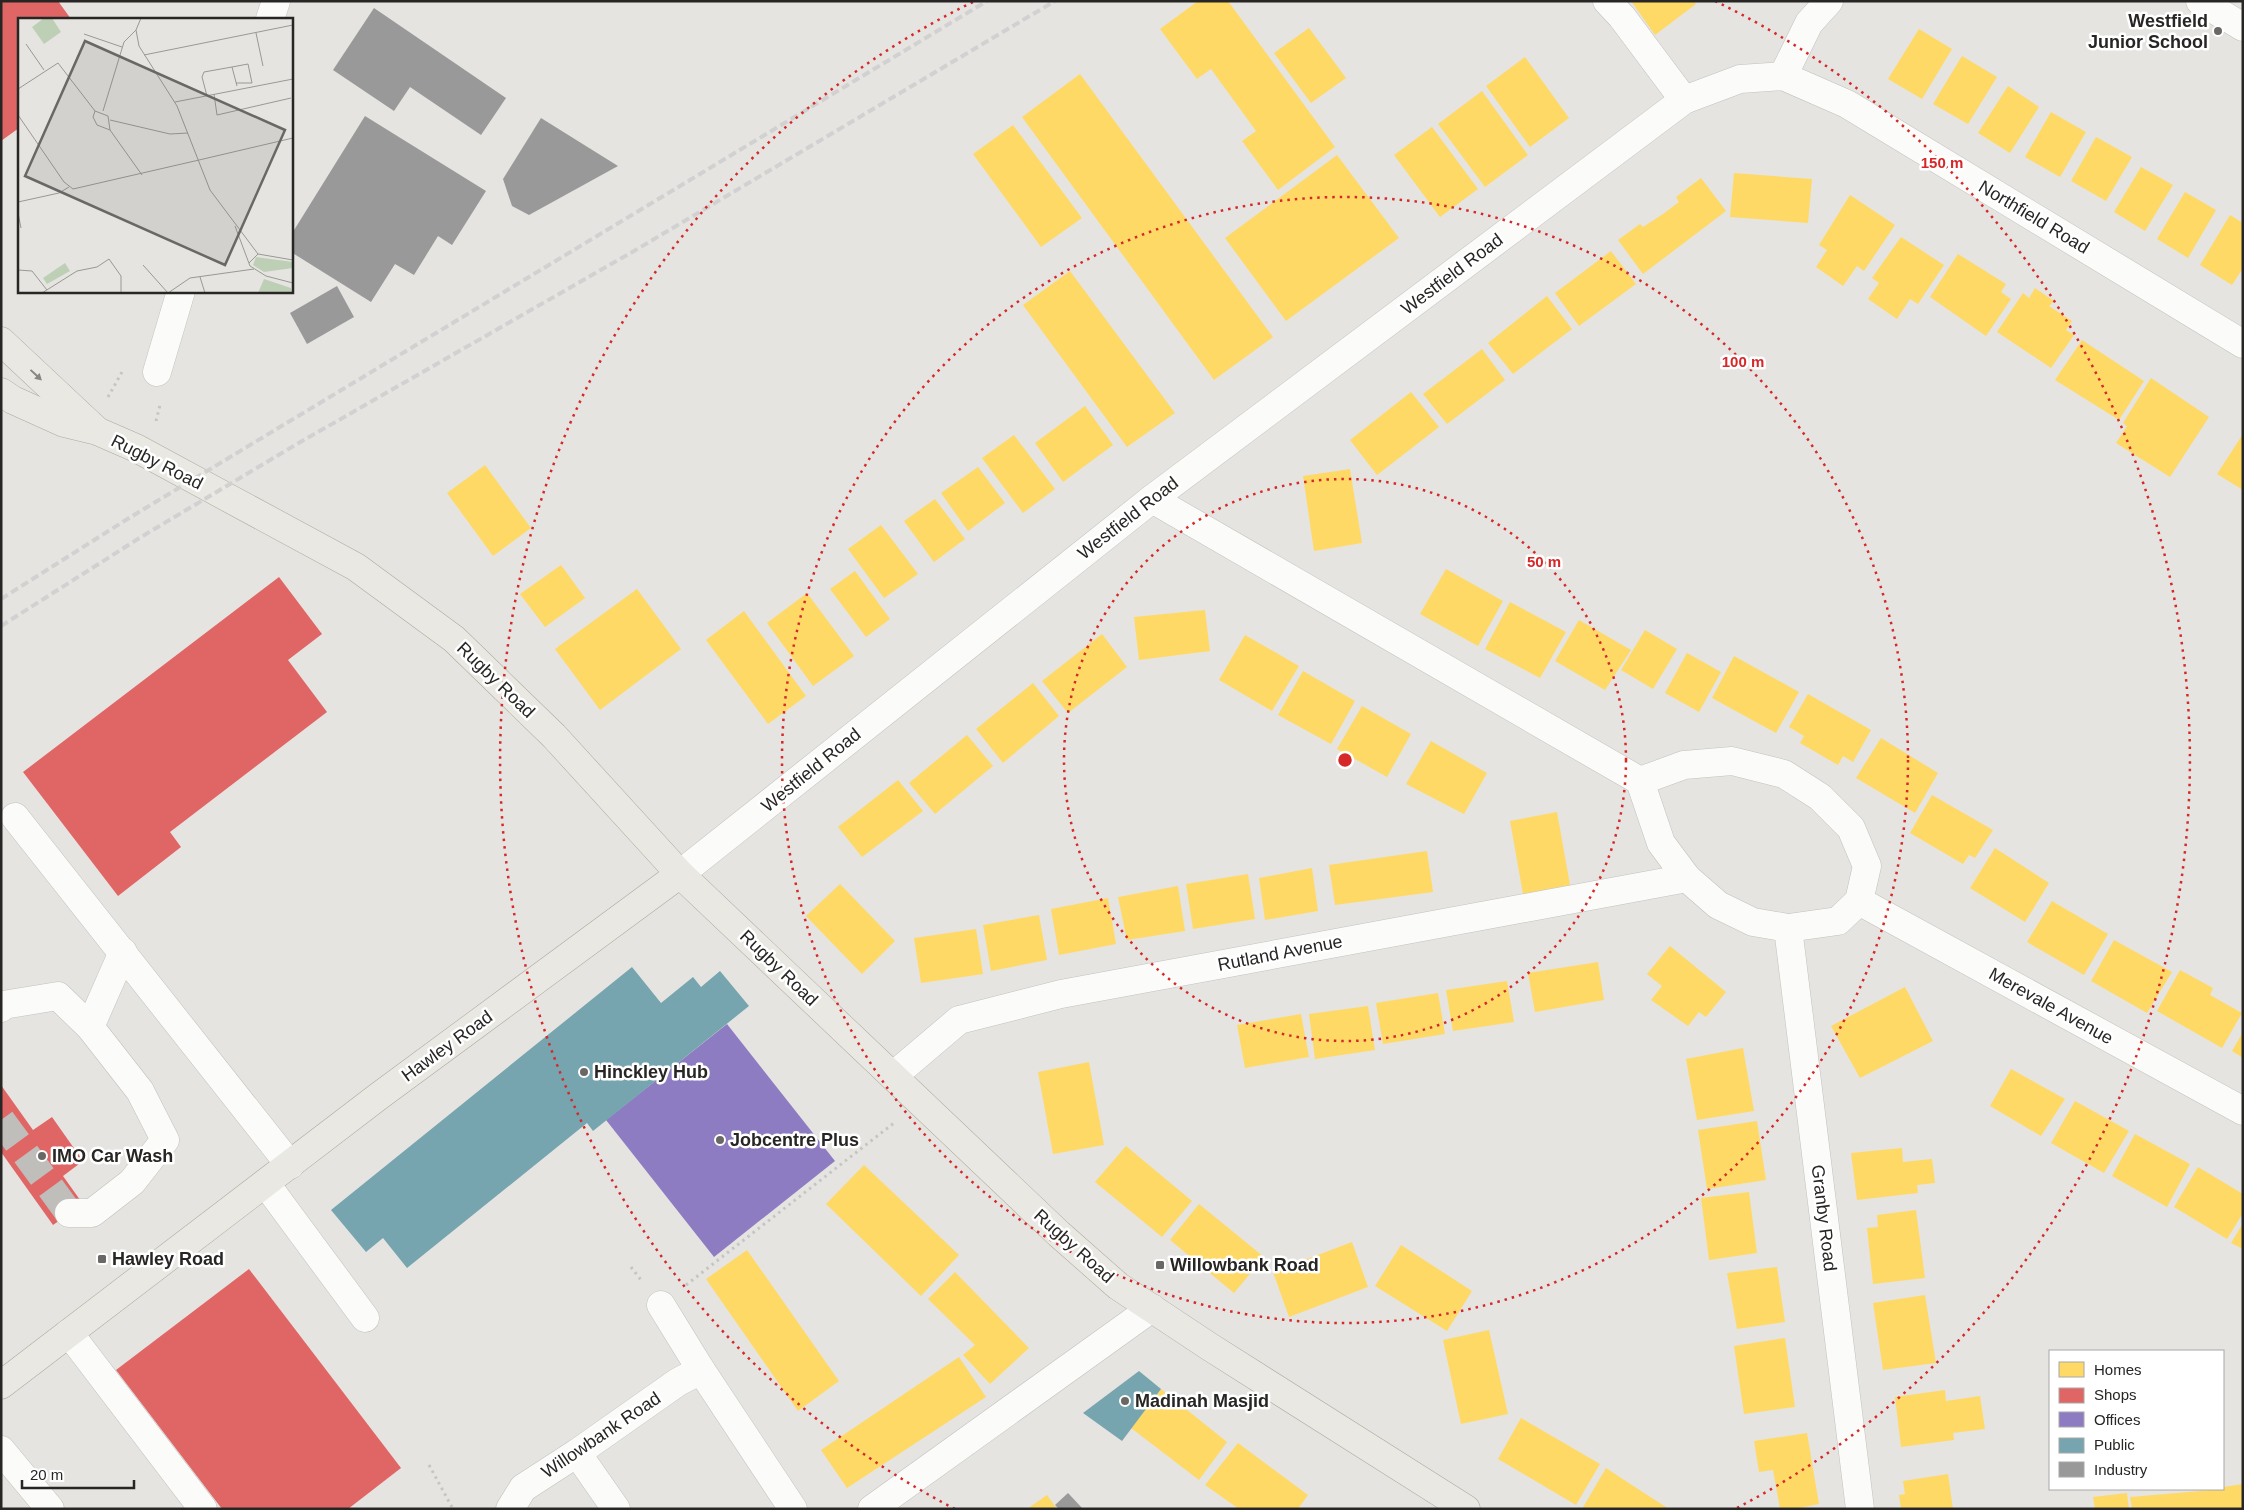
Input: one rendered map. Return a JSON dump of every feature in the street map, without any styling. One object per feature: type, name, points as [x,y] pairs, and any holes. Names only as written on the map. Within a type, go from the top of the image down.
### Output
[{"type":"main road","name":"Rugby Road","points":[[1,341],[97,431]]},
{"type":"main road","name":"Rugby Road","points":[[1,392],[13,400],[64,423],[97,431],[136,448],[356,567],[454,639],[554,736],[680,874],[1059,1234],[1118,1286],[1466,1509]]},
{"type":"main road","name":"Hawley Road","points":[[1,1385],[387,1090],[680,874]]},
{"type":"street","points":[[270,18],[276,1]]},
{"type":"street","points":[[1607,1],[1622,17],[1684,100]]},
{"type":"street","points":[[1783,76],[1809,23],[1829,1]]},
{"type":"street","points":[[2200,1],[2243,27]]},
{"type":"street","name":"Northfield Road","points":[[1585,174],[1684,100],[1740,79],[1783,76],[1847,104],[2243,344]]},
{"type":"street","name":"Westfield Road","points":[[680,874],[1152,499],[1585,174]]},
{"type":"street","points":[[157,372],[181,292]]},
{"type":"street","points":[[1152,499],[1640,781],[1661,843],[1687,878],[1718,905],[1753,922],[1788,928],[1838,920],[1859,901],[1867,866],[1851,828],[1820,798],[1784,774],[1732,761],[1684,765],[1640,781]]},
{"type":"street","points":[[16,817],[290,1165]]},
{"type":"street","name":"Rutland Avenue","points":[[893,1076],[959,1020],[1061,994],[1687,878]]},
{"type":"street","name":"Merevale Avenue","points":[[1859,901],[2243,1111]]},
{"type":"street","name":"Granby Road","points":[[1788,928],[1860,1509]]},
{"type":"street","points":[[90,1027],[123,952]]},
{"type":"street","points":[[1,1008],[3,1005],[58,996],[90,1027],[140,1091],[165,1140],[132,1182],[92,1214],[69,1214]]},
{"type":"street","points":[[266,1184],[365,1318]]},
{"type":"street","points":[[661,1305],[701,1370],[793,1509]]},
{"type":"street","points":[[875,1508],[1152,1308]]},
{"type":"street","points":[[69,1333],[203,1509]]},
{"type":"street","name":"Willowbank Road","points":[[510,1509],[523,1488],[577,1453],[678,1382],[701,1370]]},
{"type":"street","points":[[1,1450],[50,1509]]},
{"type":"street","points":[[577,1453],[616,1509]]},
{"type":"path","points":[[136,448],[152,434],[161,406],[157,372]]},
{"type":"path","points":[[661,1305],[920,1102]]},
{"type":"path","points":[[429,1465],[453,1509]]},
{"type":"building: Homes","points":[[1198,1],[1228,1],[1335,147],[1278,190],[1242,141],[1256,131],[1211,69],[1197,79],[1160,29]]},
{"type":"building: Homes","points":[[1631,1],[1694,1],[1696,4],[1655,35]]},
{"type":"building: Homes","points":[[1309,28],[1346,78],[1311,103],[1274,53]]},
{"type":"building: Homes","points":[[1919,29],[1952,49],[1922,99],[1888,79]]},
{"type":"building: Homes","points":[[1962,56],[1997,77],[1968,124],[1933,104]]},
{"type":"building: Homes","points":[[1525,57],[1569,118],[1530,147],[1486,86]]},
{"type":"building: Homes","points":[[1080,74],[1273,337],[1214,380],[1022,117]]},
{"type":"building: Homes","points":[[2008,86],[2039,107],[2010,153],[1978,133]]},
{"type":"building: Homes","points":[[1482,91],[1528,155],[1485,187],[1438,124]]},
{"type":"building: Homes","points":[[2051,112],[2086,132],[2060,177],[2025,157]]},
{"type":"building: Homes","points":[[1013,125],[1082,218],[1041,247],[973,154]]},
{"type":"building: Homes","points":[[1432,127],[1478,189],[1440,217],[1394,155]]},
{"type":"building: Homes","points":[[2096,137],[2132,157],[2106,201],[2071,181]]},
{"type":"building: Homes","points":[[1337,155],[1399,238],[1286,321],[1225,238]]},
{"type":"building: Homes","points":[[2141,167],[2173,185],[2145,231],[2114,212]]},
{"type":"building: Homes","points":[[1734,173],[1812,179],[1808,223],[1730,217]]},
{"type":"building: Homes","points":[[1701,178],[1726,211],[1643,274],[1618,240],[1640,224],[1643,227],[1663,214],[1679,202],[1676,197]]},
{"type":"building: Homes","points":[[2185,192],[2216,210],[2188,258],[2157,239]]},
{"type":"building: Homes","points":[[1850,195],[1895,225],[1864,271],[1857,266],[1843,286],[1816,267],[1827,250],[1819,245]]},
{"type":"building: Homes","points":[[2230,215],[2243,223],[2243,268],[2232,285],[2200,265]]},
{"type":"building: Homes","points":[[1901,237],[1944,265],[1918,304],[1910,299],[1897,319],[1868,299],[1879,283],[1872,278]]},
{"type":"building: Homes","points":[[1611,251],[1636,284],[1579,326],[1555,293]]},
{"type":"building: Homes","points":[[1958,254],[2006,284],[2001,292],[2011,299],[1986,336],[1930,297]]},
{"type":"building: Homes","points":[[1070,271],[1175,413],[1127,447],[1023,305]]},
{"type":"building: Homes","points":[[2035,288],[2054,301],[2049,306],[2072,321],[2066,330],[2074,335],[2051,368],[1997,332],[2023,293],[2029,298]]},
{"type":"building: Homes","points":[[1547,296],[1572,329],[1513,374],[1488,343]]},
{"type":"building: Homes","points":[[2082,340],[2144,381],[2119,420],[2055,380]]},
{"type":"building: Homes","points":[[1482,349],[1505,380],[1447,424],[1423,394]]},
{"type":"building: Homes","points":[[2151,378],[2209,417],[2170,477],[2116,443],[2127,426],[2123,423]]},
{"type":"building: Homes","points":[[1411,392],[1439,427],[1377,475],[1350,440]]},
{"type":"building: Homes","points":[[1085,406],[1113,445],[1063,482],[1035,443]]},
{"type":"building: Homes","points":[[2243,434],[2243,490],[2217,474]]},
{"type":"building: Homes","points":[[1014,435],[1055,489],[1023,513],[982,458]]},
{"type":"building: Homes","points":[[485,465],[531,528],[493,556],[447,493]]},
{"type":"building: Homes","points":[[978,467],[1005,503],[968,531],[941,493]]},
{"type":"building: Homes","points":[[1350,469],[1362,543],[1314,551],[1303,476]]},
{"type":"building: Homes","points":[[935,499],[965,539],[934,562],[904,521]]},
{"type":"building: Homes","points":[[881,525],[918,574],[884,598],[848,549]]},
{"type":"building: Homes","points":[[561,565],[585,598],[545,627],[520,594]]},
{"type":"building: Homes","points":[[1446,569],[1503,601],[1478,646],[1420,614]]},
{"type":"building: Homes","points":[[855,571],[890,619],[866,637],[830,589]]},
{"type":"building: Homes","points":[[637,589],[681,649],[600,710],[555,649]]},
{"type":"building: Homes","points":[[807,593],[854,656],[813,686],[767,623]]},
{"type":"building: Homes","points":[[1510,602],[1566,632],[1540,678],[1485,649]]},
{"type":"building: Homes","points":[[1205,610],[1210,651],[1139,660],[1134,617]]},
{"type":"building: Homes","points":[[744,611],[806,696],[768,724],[706,640]]},
{"type":"building: Homes","points":[[1579,620],[1631,650],[1605,690],[1555,661]]},
{"type":"building: Homes","points":[[1645,630],[1677,649],[1653,689],[1621,670]]},
{"type":"building: Homes","points":[[1102,634],[1127,667],[1068,713],[1042,681]]},
{"type":"building: Homes","points":[[1245,635],[1299,666],[1272,711],[1219,680]]},
{"type":"building: Homes","points":[[1687,653],[1721,672],[1699,712],[1665,693]]},
{"type":"building: Homes","points":[[1734,656],[1799,692],[1776,733],[1712,698]]},
{"type":"building: Homes","points":[[1303,671],[1355,701],[1331,744],[1278,715]]},
{"type":"building: Homes","points":[[1033,683],[1059,716],[1003,763],[976,729]]},
{"type":"building: Homes","points":[[1808,694],[1871,730],[1853,762],[1843,756],[1838,765],[1800,743],[1804,736],[1789,727]]},
{"type":"building: Homes","points":[[1362,706],[1411,734],[1387,777],[1337,749]]},
{"type":"building: Homes","points":[[967,735],[993,766],[935,814],[909,783]]},
{"type":"building: Homes","points":[[1881,738],[1938,773],[1915,813],[1856,778]]},
{"type":"building: Homes","points":[[1431,741],[1487,773],[1464,814],[1406,784]]},
{"type":"building: Homes","points":[[898,780],[923,811],[862,857],[838,827]]},
{"type":"building: Homes","points":[[1932,795],[1993,830],[1975,858],[1969,855],[1963,864],[1910,833]]},
{"type":"building: Homes","points":[[1557,812],[1570,885],[1523,894],[1510,821]]},
{"type":"building: Homes","points":[[1995,848],[2049,883],[2025,922],[1970,888]]},
{"type":"building: Homes","points":[[1427,851],[1433,892],[1335,905],[1329,865]]},
{"type":"building: Homes","points":[[1312,868],[1318,911],[1265,920],[1259,878]]},
{"type":"building: Homes","points":[[1248,874],[1255,919],[1193,929],[1186,884]]},
{"type":"building: Homes","points":[[840,884],[895,941],[862,974],[806,916]]},
{"type":"building: Homes","points":[[1178,886],[1185,931],[1127,940],[1118,897]]},
{"type":"building: Homes","points":[[1108,898],[1116,944],[1059,955],[1051,909]]},
{"type":"building: Homes","points":[[2052,901],[2108,934],[2084,975],[2027,942]]},
{"type":"building: Homes","points":[[1039,915],[1047,960],[991,971],[983,925]]},
{"type":"building: Homes","points":[[976,929],[983,974],[921,983],[914,938]]},
{"type":"building: Homes","points":[[2114,940],[2172,972],[2147,1013],[2091,981]]},
{"type":"building: Homes","points":[[1670,946],[1726,992],[1706,1017],[1699,1012],[1688,1026],[1651,1000],[1662,986],[1647,974]]},
{"type":"building: Homes","points":[[1598,962],[1604,1000],[1535,1012],[1528,973]]},
{"type":"building: Homes","points":[[2180,970],[2213,988],[2210,995],[2242,1013],[2222,1048],[2157,1011]]},
{"type":"building: Homes","points":[[1507,981],[1514,1022],[1453,1031],[1446,990]]},
{"type":"building: Homes","points":[[1905,987],[1933,1041],[1860,1078],[1831,1026]]},
{"type":"building: Homes","points":[[1438,993],[1445,1034],[1383,1044],[1376,1003]]},
{"type":"building: Homes","points":[[1368,1006],[1375,1050],[1315,1059],[1309,1014]]},
{"type":"building: Homes","points":[[1301,1014],[1309,1057],[1245,1068],[1237,1025]]},
{"type":"building: Homes","points":[[2243,1032],[2243,1058],[2232,1051]]},
{"type":"building: Homes","points":[[1743,1048],[1754,1111],[1697,1120],[1686,1059]]},
{"type":"building: Homes","points":[[1089,1062],[1104,1145],[1053,1154],[1038,1072]]},
{"type":"building: Homes","points":[[2011,1069],[2065,1099],[2041,1136],[1990,1106]]},
{"type":"building: Homes","points":[[2075,1101],[2129,1131],[2104,1173],[2051,1143]]},
{"type":"building: Homes","points":[[1757,1121],[1766,1180],[1707,1189],[1698,1130]]},
{"type":"building: Homes","points":[[2135,1134],[2190,1164],[2167,1207],[2112,1176]]},
{"type":"building: Homes","points":[[1126,1146],[1192,1201],[1162,1237],[1095,1182]]},
{"type":"building: Homes","points":[[1902,1148],[1903,1162],[1932,1159],[1935,1183],[1917,1185],[1918,1193],[1857,1200],[1851,1153]]},
{"type":"building: Homes","points":[[864,1165],[959,1255],[921,1296],[826,1204]]},
{"type":"building: Homes","points":[[2198,1167],[2243,1194],[2243,1213],[2227,1239],[2174,1207]]},
{"type":"building: Homes","points":[[1749,1192],[1757,1253],[1709,1260],[1701,1198]]},
{"type":"building: Homes","points":[[1199,1204],[1264,1257],[1234,1293],[1170,1240]]},
{"type":"building: Homes","points":[[1916,1210],[1925,1278],[1873,1284],[1867,1228],[1878,1227],[1877,1215]]},
{"type":"building: Homes","points":[[2243,1223],[2243,1249],[2231,1243]]},
{"type":"building: Homes","points":[[1352,1242],[1368,1287],[1289,1317],[1273,1272]]},
{"type":"building: Homes","points":[[1401,1245],[1472,1291],[1447,1331],[1375,1286]]},
{"type":"building: Homes","points":[[747,1250],[839,1381],[798,1411],[706,1279]]},
{"type":"building: Homes","points":[[1777,1267],[1785,1322],[1737,1329],[1727,1273]]},
{"type":"building: Homes","points":[[955,1272],[1029,1348],[990,1384],[963,1355],[975,1345],[928,1299]]},
{"type":"building: Homes","points":[[1925,1295],[1936,1363],[1883,1370],[1873,1303]]},
{"type":"building: Homes","points":[[1489,1330],[1508,1414],[1461,1424],[1443,1340]]},
{"type":"building: Homes","points":[[1785,1338],[1795,1407],[1744,1414],[1734,1346]]},
{"type":"building: Homes","points":[[959,1357],[986,1397],[847,1488],[821,1450]]},
{"type":"building: Homes","points":[[1161,1389],[1227,1442],[1199,1480],[1131,1428]]},
{"type":"building: Homes","points":[[1945,1390],[1946,1401],[1980,1396],[1985,1429],[1953,1433],[1954,1440],[1901,1447],[1895,1397]]},
{"type":"building: Homes","points":[[1521,1418],[1600,1464],[1576,1505],[1498,1459]]},
{"type":"building: Homes","points":[[1807,1433],[1819,1504],[1794,1509],[1780,1509],[1773,1470],[1759,1472],[1754,1441]]},
{"type":"building: Homes","points":[[1238,1443],[1308,1495],[1298,1509],[1239,1509],[1205,1485]]},
{"type":"building: Homes","points":[[1606,1468],[1641,1491],[1669,1509],[1582,1509]]},
{"type":"building: Homes","points":[[1948,1474],[1953,1509],[1901,1509],[1899,1495],[1905,1494],[1903,1481]]},
{"type":"building: Homes","points":[[2243,1484],[2243,1509],[2132,1509],[2130,1497],[2224,1490],[2224,1487]]},
{"type":"building: Homes","points":[[2127,1493],[2129,1509],[2095,1509],[2093,1497]]},
{"type":"building: Homes","points":[[1047,1495],[1057,1509],[1027,1509]]},
{"type":"building: Shops","points":[[1,1],[58,1],[70,18],[18,18],[18,129],[1,141]]},
{"type":"building: Shops","points":[[279,577],[322,634],[288,660],[327,712],[170,832],[181,847],[118,896],[23,772]]},
{"type":"building: Shops","name":"IMO Car Wash","points":[[1,1085],[33,1130],[52,1117],[83,1161],[63,1176],[83,1204],[53,1225],[1,1152]]},
{"type":"building: Shops","points":[[249,1269],[401,1468],[348,1509],[222,1509],[116,1370]]},
{"type":"building: Offices","name":"Jobcentre Plus","points":[[727,1024],[835,1161],[714,1257],[606,1120]]},
{"type":"building: Public","name":"Hinckley Hub","points":[[632,967],[661,1003],[693,977],[701,987],[720,971],[749,1006],[593,1131],[587,1123],[407,1268],[383,1238],[366,1252],[331,1210]]},
{"type":"building: Public","name":"Madinah Masjid","points":[[1139,1371],[1161,1389],[1122,1441],[1083,1413]]},
{"type":"building: Industry","points":[[374,8],[506,98],[481,135],[410,87],[394,111],[333,70]]},
{"type":"building: Industry","points":[[365,116],[486,191],[452,245],[438,236],[414,275],[395,264],[371,302],[292,253],[292,233]]},
{"type":"building: Industry","points":[[541,118],[618,166],[529,215],[512,206],[503,179]]},
{"type":"building: Industry","points":[[337,286],[354,317],[307,344],[290,313]]},
{"type":"building: Industry","points":[[1068,1493],[1083,1509],[1059,1509],[1055,1505]]},
{"type":"tunnel","points":[[1,1120],[69,1213]]},
{"type":"railway","points":[[1,599],[129,518],[987,1]]},
{"type":"railway","points":[[1,626],[141,537],[297,444],[634,251],[1055,1]]},
{"type":"place","name":"Westfield Junior School","points":[[2218,31]]},
{"type":"place","name":"Hinckley Hub","points":[[584,1072]]},
{"type":"place","name":"Jobcentre Plus","points":[[720,1140]]},
{"type":"place","name":"IMO Car Wash","points":[[42,1156]]},
{"type":"place","name":"Hawley Road","points":[[102,1259]]},
{"type":"place","name":"Willowbank Road","points":[[1160,1265]]},
{"type":"place","name":"Madinah Masjid","points":[[1125,1401]]}]
